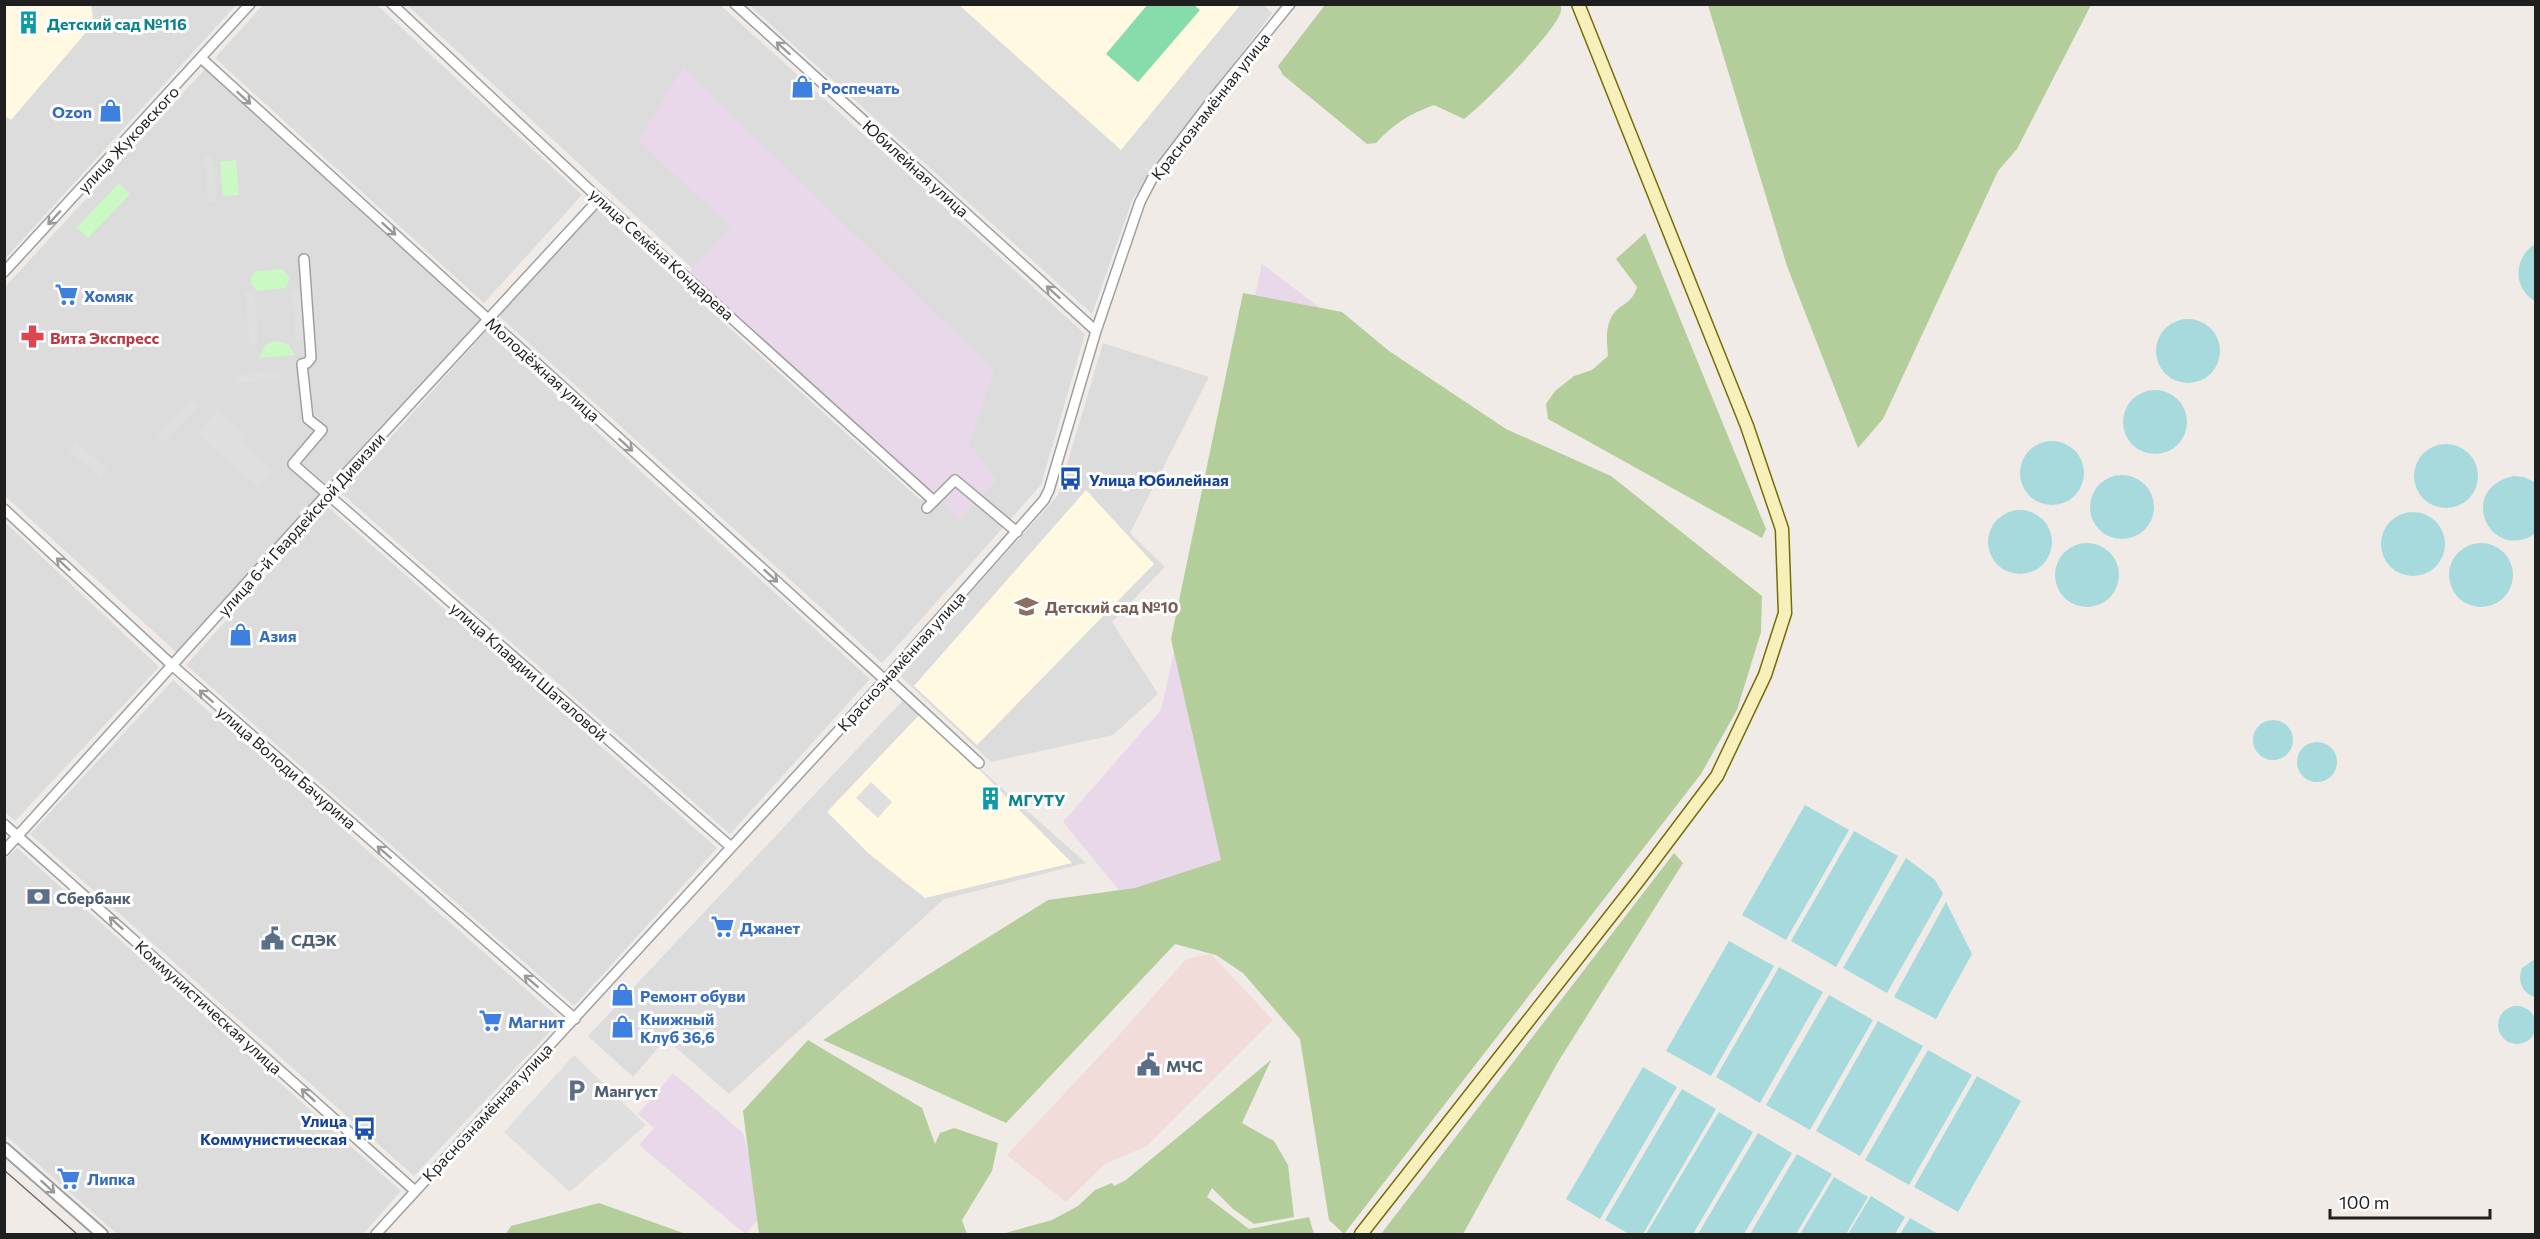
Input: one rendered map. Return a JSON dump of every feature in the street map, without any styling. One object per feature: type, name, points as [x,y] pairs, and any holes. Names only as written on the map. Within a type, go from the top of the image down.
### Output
[{"type":"main road","points":[[1361,1234],[1638,881],[1717,776],[1766,675],[1785,613],[1782,529],[1775,508],[1747,426],[1578,4]]},
{"type":"street","name":"улица Жуковского","points":[[4,272],[250,4]]},
{"type":"street","name":"улица Семёна Кондарева","points":[[392,4],[599,199],[931,505],[955,480],[1017,532]]},
{"type":"street","name":"Юбилейная улица","points":[[735,4],[1096,331]]},
{"type":"street","name":"Краснознамённая улица","points":[[376,1234],[886,679],[1017,532],[1049,490],[1096,331],[1131,227],[1152,179],[1284,7]]},
{"type":"street","name":"Молодёжная улица","points":[[201,58],[979,763]]},
{"type":"street","name":"улица 6-й Гвардейской Дивизии","points":[[4,851],[327,494],[599,199]]},
{"type":"street","name":"улица Клавдии Шаталовой","points":[[304,259],[311,358],[307,363],[302,364],[308,420],[322,430],[293,464],[731,848]]},
{"type":"street","name":"улица Володи Бачурина","points":[[4,509],[172,666],[575,1019]]},
{"type":"street","name":"Коммунистическая улица","points":[[4,824],[414,1190]]},
{"type":"street","points":[[4,1148],[102,1234]]},
{"type":"shaded area","points":[[1241,4],[1121,150],[959,5]]},
{"type":"shaded area","points":[[1263,4],[1272,13],[1133,198],[1092,314],[749,5]]},
{"type":"shaded area","points":[[4,5],[91,5],[94,23],[11,120],[5,116]]},
{"type":"shaded area","points":[[5,5],[236,5],[5,259]]},
{"type":"shaded area","points":[[263,5],[377,5],[582,195],[484,303],[215,58]]},
{"type":"shaded area","points":[[407,5],[720,5],[1085,334],[1041,485],[882,663],[499,316],[596,208],[919,499],[929,501],[935,492]]},
{"type":"shaded area","points":[[206,68],[483,321],[178,654],[5,496],[4,288]]},
{"type":"shaded area","points":[[683,68],[994,370],[969,443],[997,480],[960,519],[689,272],[731,226],[638,141]]},
{"type":"shaded area","points":[[213,156],[217,202],[208,203],[204,157]]},
{"type":"shaded area","points":[[1262,264],[1340,323],[1400,833],[1131,905],[1063,822],[1161,710]]},
{"type":"shaded area","points":[[300,289],[305,341],[296,342],[291,290]]},
{"type":"shaded area","points":[[254,292],[259,344],[250,345],[245,293]]},
{"type":"shaded area","points":[[486,331],[870,679],[730,834],[341,493]]},
{"type":"shaded area","points":[[1103,343],[1209,377],[1130,533],[1165,567],[1112,622],[1158,694],[1113,735],[991,762],[898,674],[1058,495]]},
{"type":"shaded area","points":[[279,370],[280,380],[237,383],[236,374]]},
{"type":"shaded area","points":[[191,400],[198,406],[165,442],[157,435]]},
{"type":"shaded area","points":[[218,410],[247,436],[241,442],[273,470],[257,487],[197,433]]},
{"type":"shaded area","points":[[76,443],[108,469],[101,477],[69,451]]},
{"type":"shaded area","points":[[1086,490],[1154,564],[977,745],[914,686]]},
{"type":"shaded area","points":[[328,507],[717,848],[574,1006],[186,665]]},
{"type":"shaded area","points":[[5,522],[159,667],[15,821],[4,811]]},
{"type":"shaded area","points":[[173,680],[561,1020],[414,1176],[30,834]]},
{"type":"shaded area","points":[[903,700],[1086,863],[944,899],[729,1094],[666,1039],[633,1077],[588,1036]]},
{"type":"shaded area","points":[[922,712],[1072,863],[925,898],[868,853],[827,812]]},
{"type":"shaded area","points":[[871,782],[892,802],[878,818],[856,798]]},
{"type":"shaded area","points":[[17,848],[401,1191],[363,1234],[117,1234],[5,1135],[4,861]]},
{"type":"shaded area","points":[[1211,954],[1273,1020],[1147,1146],[1105,1164],[1066,1202],[1007,1155],[1186,959]]},
{"type":"shaded area","name":"Мангуст","points":[[574,1055],[646,1125],[570,1192],[504,1132]]},
{"type":"shaded area","points":[[673,1073],[743,1133],[764,1213],[745,1234],[639,1145],[654,1128],[638,1114]]},
{"type":"green space","points":[[1148,4],[1194,5],[1200,10],[1138,82],[1106,54]]},
{"type":"green space","points":[[1561,4],[1561,9],[1554,24],[1531,52],[1501,85],[1464,119],[1434,105],[1403,120],[1376,143],[1367,144],[1283,75],[1278,66],[1325,5]]},
{"type":"green space","points":[[1708,5],[2091,5],[2017,149],[1998,171],[1883,419],[1858,448],[1787,266]]},
{"type":"green space","points":[[236,160],[239,195],[223,196],[220,162]]},
{"type":"green space","points":[[119,183],[130,194],[88,238],[77,227]]},
{"type":"green space","points":[[1645,233],[1766,529],[1762,538],[1548,419],[1546,404],[1555,391],[1574,376],[1592,370],[1608,356],[1608,325],[1615,312],[1632,298],[1637,287],[1616,259]]},
{"type":"green space","points":[[283,269],[290,278],[285,288],[258,291],[251,284],[251,277],[256,271]]},
{"type":"green space","points":[[1243,293],[1342,312],[1389,351],[1506,429],[1611,476],[1762,596],[1761,632],[1737,710],[1701,774],[1344,1234],[1329,1220],[1300,1039],[1243,973],[1216,955],[1175,944],[1006,1123],[823,1040],[1048,900],[1135,888],[1221,860],[1171,639]]},
{"type":"green space","points":[[275,341],[288,344],[295,355],[259,358],[265,345]]},
{"type":"green space","points":[[1674,853],[1683,863],[1558,1062],[1463,1234],[1381,1234]]},
{"type":"green space","points":[[808,1040],[922,1108],[935,1144],[940,1133],[954,1128],[998,1143],[992,1171],[962,1220],[967,1234],[759,1234],[743,1111]]},
{"type":"green space","points":[[1271,1060],[1242,1123],[1274,1141],[1288,1165],[1294,1217],[1254,1224],[1233,1209],[1212,1188],[1207,1197],[1249,1229],[1309,1217],[1314,1234],[1002,1234],[1052,1220],[1078,1206],[1095,1190],[1112,1183],[1114,1186],[1126,1180]]},
{"type":"green space","points":[[599,1203],[686,1234],[506,1234],[511,1226]]},
{"type":"water","points":[[2535,244],[2535,301],[2522,288],[2518,272],[2523,257]]},
{"type":"water","points":[[2182,319],[2194,319],[2211,328],[2218,339],[2220,351],[2218,363],[2211,374],[2194,383],[2182,383],[2170,378],[2161,369],[2156,357],[2156,345],[2161,333],[2170,324]]},
{"type":"water","points":[[2149,390],[2161,390],[2178,399],[2185,410],[2187,422],[2185,434],[2178,445],[2161,454],[2149,454],[2137,449],[2128,440],[2123,428],[2123,416],[2128,404],[2137,395]]},
{"type":"water","points":[[2046,441],[2058,441],[2075,450],[2082,461],[2084,473],[2082,485],[2075,496],[2058,505],[2046,505],[2034,500],[2025,491],[2020,479],[2020,467],[2025,455],[2034,446]]},
{"type":"water","points":[[2440,444],[2452,444],[2469,453],[2476,464],[2478,476],[2476,488],[2469,499],[2452,508],[2440,508],[2428,503],[2419,494],[2414,482],[2414,470],[2419,458],[2428,449]]},
{"type":"water","points":[[2116,475],[2128,475],[2145,484],[2152,495],[2154,507],[2152,519],[2145,530],[2128,539],[2116,539],[2104,534],[2095,525],[2090,513],[2090,501],[2095,489],[2104,480]]},
{"type":"water","points":[[2514,476],[2524,477],[2536,483],[2535,534],[2519,540],[2504,539],[2493,532],[2486,520],[2483,507],[2486,494],[2496,483]]},
{"type":"water","points":[[2014,510],[2026,510],[2043,519],[2050,530],[2052,542],[2050,554],[2043,565],[2026,574],[2014,574],[2002,569],[1993,560],[1988,548],[1988,536],[1993,524],[2002,515]]},
{"type":"water","points":[[2407,512],[2419,512],[2436,521],[2443,532],[2445,544],[2443,556],[2436,567],[2419,576],[2407,576],[2395,571],[2386,562],[2381,550],[2381,538],[2386,526],[2395,517]]},
{"type":"water","points":[[2081,543],[2093,543],[2110,552],[2117,563],[2119,575],[2117,587],[2110,598],[2093,607],[2081,607],[2069,602],[2060,593],[2055,581],[2055,569],[2060,557],[2069,548]]},
{"type":"water","points":[[2475,543],[2487,543],[2504,552],[2511,563],[2513,575],[2511,587],[2504,598],[2487,607],[2475,607],[2463,602],[2454,593],[2449,581],[2449,569],[2454,557],[2463,548]]},
{"type":"water","points":[[2273,720],[2287,726],[2293,740],[2287,754],[2273,760],[2259,754],[2253,740],[2259,726]]},
{"type":"water","points":[[2317,742],[2331,748],[2337,762],[2331,776],[2317,782],[2303,776],[2297,762],[2303,748]]},
{"type":"water","points":[[1805,805],[1849,830],[1786,940],[1742,915]]},
{"type":"water","points":[[1854,831],[1898,856],[1836,967],[1791,941]]},
{"type":"water","points":[[1906,858],[1935,880],[1943,894],[1887,993],[1843,968]]},
{"type":"water","points":[[1946,902],[1972,954],[1936,1019],[1894,997]]},
{"type":"water","points":[[1729,941],[1774,966],[1711,1076],[1666,1051]]},
{"type":"water","points":[[2535,959],[2535,997],[2524,989],[2520,977],[2522,968]]},
{"type":"water","points":[[1779,967],[1823,992],[1760,1103],[1716,1077]]},
{"type":"water","points":[[1829,995],[1873,1020],[1810,1130],[1766,1105]]},
{"type":"water","points":[[2517,1006],[2531,1011],[2536,1025],[2531,1039],[2517,1044],[2503,1039],[2498,1025],[2503,1011]]},
{"type":"water","points":[[1878,1021],[1923,1046],[1860,1156],[1816,1131]]},
{"type":"water","points":[[1928,1050],[1972,1075],[1909,1185],[1865,1160]]},
{"type":"water","points":[[1643,1067],[1677,1087],[1600,1219],[1566,1199]]},
{"type":"water","points":[[1977,1076],[2021,1101],[1958,1212],[1914,1187]]},
{"type":"water","points":[[1682,1089],[1716,1109],[1643,1234],[1629,1234],[1605,1220]]},
{"type":"water","points":[[1719,1112],[1753,1132],[1693,1234],[1646,1234]]},
{"type":"water","points":[[1758,1133],[1792,1153],[1744,1234],[1698,1234]]},
{"type":"water","points":[[1797,1154],[1832,1174],[1796,1234],[1750,1234]]},
{"type":"water","points":[[1834,1177],[1868,1197],[1846,1234],[1800,1234]]},
{"type":"water","points":[[1871,1196],[1905,1217],[1895,1234],[1848,1234]]},
{"type":"water","points":[[1910,1218],[1938,1234],[1900,1234]]},
{"type":"tram line","points":[[4,1170],[77,1234]]},
{"type":"place","name":"Детский сад №116","points":[[29,23]]},
{"type":"place","name":"Роспечать","points":[[803,87]]},
{"type":"place","name":"Ozon","points":[[110,111]]},
{"type":"place","name":"Хомяк","points":[[66,295]]},
{"type":"place","name":"Вита Экспресс","points":[[32,337]]},
{"type":"place","name":"Улица Юбилейная","points":[[1071,479]]},
{"type":"place","name":"Детский сад №10","points":[[1027,606]]},
{"type":"place","name":"Азия","points":[[241,635]]},
{"type":"place","name":"МГУТУ","points":[[990,799]]},
{"type":"place","name":"Сбербанк","points":[[38,897]]},
{"type":"place","name":"Джанет","points":[[722,927]]},
{"type":"place","name":"СДЭК","points":[[273,939]]},
{"type":"place","name":"Ремонт обуви","points":[[622,995]]},
{"type":"place","name":"Магнит","points":[[490,1021]]},
{"type":"place","name":"Книжный Клуб 36,6","points":[[622,1027]]},
{"type":"place","name":"МЧС","points":[[1148,1065]]},
{"type":"place","name":"Мангуст","points":[[576,1090]]},
{"type":"place","name":"Улица Коммунистическая","points":[[365,1129]]},
{"type":"place","name":"Липка","points":[[69,1178]]}]
